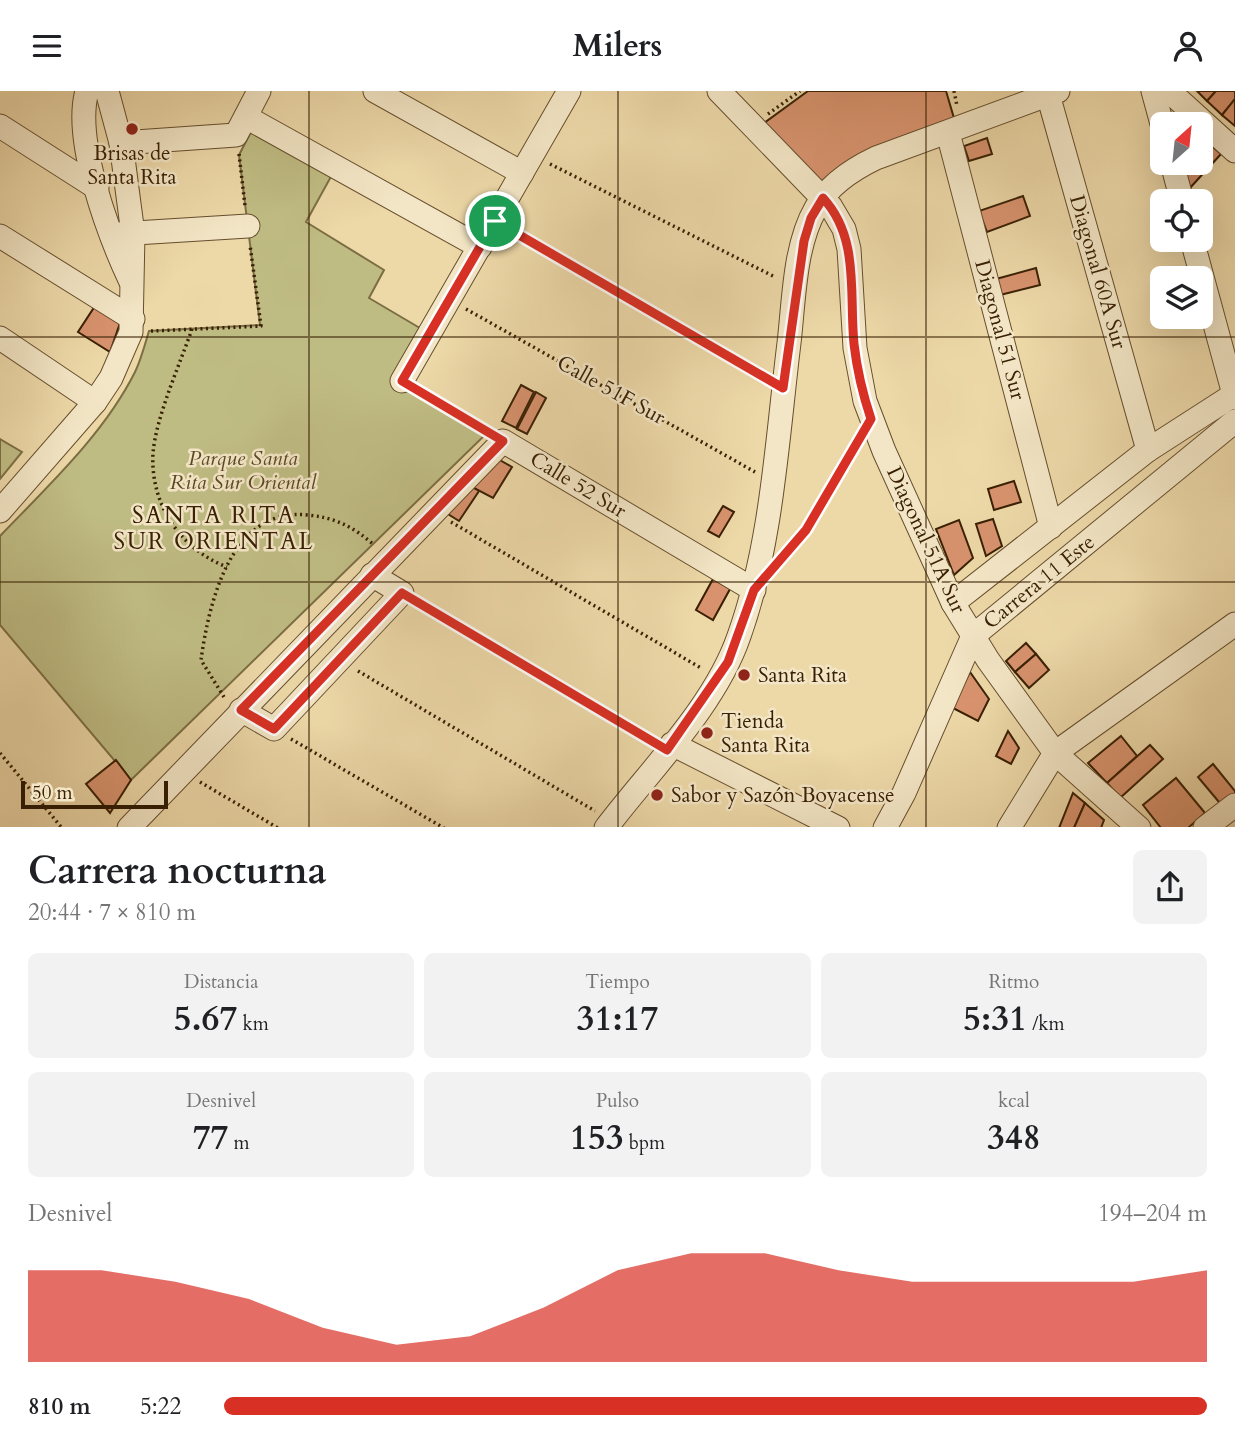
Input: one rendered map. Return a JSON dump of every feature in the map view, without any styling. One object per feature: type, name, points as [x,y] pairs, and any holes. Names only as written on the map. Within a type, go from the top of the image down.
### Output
[{"type":"street","points":[[87,91],[83,120],[97,188],[109,235],[133,286]]},
{"type":"street","points":[[0,512],[94,402],[111,378],[132,326],[133,234],[121,143],[107,91]]},
{"type":"street","points":[[241,126],[260,91]]},
{"type":"street","points":[[374,91],[527,164]]},
{"type":"street","name":"Diagonal 51A Sur","points":[[719,91],[838,216],[846,238],[855,348],[871,419],[953,603],[1055,753],[1139,827]]},
{"type":"street","points":[[1153,91],[1159,112]]},
{"type":"street","points":[[1169,91],[1235,151]]},
{"type":"street","points":[[608,824],[670,747],[719,678],[738,640],[754,590],[772,481],[795,287],[807,229],[823,198],[863,164],[1051,92]]},
{"type":"street","name":"Diagonal 60A Sur","points":[[1051,92],[1148,450]]},
{"type":"street","points":[[402,381],[527,164],[561,94]]},
{"type":"street","points":[[121,143],[241,126],[480,247]]},
{"type":"street","points":[[0,127],[97,188]]},
{"type":"street","name":"Diagonal 51 Sur","points":[[948,133],[1051,527]]},
{"type":"street","points":[[109,235],[248,226]]},
{"type":"street","points":[[0,236],[132,326]]},
{"type":"street","points":[[953,603],[1148,450],[1234,395],[1195,252]]},
{"type":"street","points":[[0,338],[94,402]]},
{"type":"street","name":"Carrera 11 Este","points":[[886,827],[904,793],[973,636],[1235,421]]},
{"type":"street","points":[[130,827],[503,441]]},
{"type":"street","name":"Calle 52 Sur","points":[[503,441],[754,590]]},
{"type":"street","points":[[240,711],[274,729],[402,593],[372,575]]},
{"type":"street","points":[[1010,827],[1055,753],[1235,624]]},
{"type":"street","points":[[670,747],[836,827]]},
{"type":"street","points":[[1206,827],[1235,805]]},
{"type":"path","points":[[752,125],[800,91]]},
{"type":"path","points":[[527,164],[795,287]]},
{"type":"path","points":[[495,221],[783,388]]},
{"type":"path","name":"Calle 51F Sur","points":[[450,299],[772,481]]},
{"type":"path","points":[[132,326],[192,329],[261,325]]},
{"type":"path","points":[[192,329],[169,393],[153,452],[155,472],[160,504],[173,529],[210,561],[227,567]]},
{"type":"path","points":[[402,381],[503,441]]},
{"type":"path","points":[[780,560],[806,530],[871,419]]},
{"type":"path","points":[[434,512],[719,678]]},
{"type":"path","points":[[240,711],[218,690],[201,660],[216,586],[248,535],[267,520],[289,513],[327,517],[356,529],[389,558]]},
{"type":"path","points":[[402,593],[670,747]]},
{"type":"path","points":[[339,660],[608,824]]},
{"type":"path","points":[[274,729],[442,827]]},
{"type":"path","points":[[0,753],[61,827]]},
{"type":"path","points":[[183,772],[276,827]]},
{"type":"green space","name":"Parque Santa Rita Sur Oriental","points":[[253,128],[333,173],[306,222],[384,270],[369,298],[430,334],[403,382],[488,432],[131,780],[0,625],[0,536],[74,459],[108,417],[135,372],[149,331],[260,325],[239,155]]},
{"type":"green space","points":[[0,439],[22,452],[0,479]]},
{"type":"building","points":[[808,91],[946,91],[956,125],[820,187],[760,126]]},
{"type":"building","points":[[1197,91],[1216,91],[1207,101]]},
{"type":"building","points":[[1216,91],[1235,91],[1235,99],[1222,115],[1207,101]]},
{"type":"building","points":[[1235,99],[1235,126],[1222,115]]},
{"type":"building","points":[[987,138],[992,154],[969,161],[964,146]]},
{"type":"building","points":[[1213,147],[1221,154],[1213,163]]},
{"type":"building","points":[[1184,175],[1202,175],[1189,189]]},
{"type":"building","points":[[1023,196],[1030,216],[987,232],[979,211]]},
{"type":"building","points":[[1036,268],[1040,285],[1000,295],[996,279]]},
{"type":"building","points":[[95,306],[120,323],[110,352],[78,332]]},
{"type":"building","points":[[521,385],[534,392],[516,428],[502,421]]},
{"type":"building","points":[[536,392],[546,398],[527,434],[517,429]]},
{"type":"building","points":[[498,459],[512,467],[493,498],[472,487]]},
{"type":"building","points":[[1014,481],[1021,502],[994,510],[988,489]]},
{"type":"building","points":[[472,487],[479,491],[459,521],[448,514]]},
{"type":"building","points":[[723,506],[734,512],[719,537],[708,531]]},
{"type":"building","points":[[993,519],[1002,546],[986,556],[976,524]]},
{"type":"building","points":[[959,520],[973,558],[954,575],[936,529]]},
{"type":"building","points":[[713,579],[730,589],[713,620],[696,610]]},
{"type":"building","points":[[1026,643],[1036,654],[1015,672],[1006,661]]},
{"type":"building","points":[[1036,654],[1049,670],[1029,688],[1015,672]]},
{"type":"building","points":[[970,672],[989,699],[978,721],[951,707]]},
{"type":"building","points":[[1008,731],[1019,748],[1011,764],[996,756]]},
{"type":"building","points":[[1121,736],[1137,756],[1107,783],[1088,763]]},
{"type":"building","points":[[1150,745],[1163,759],[1120,798],[1107,783]]},
{"type":"building","points":[[116,760],[131,780],[110,813],[86,784]]},
{"type":"building","points":[[1213,764],[1235,791],[1235,799],[1224,808],[1198,777]]},
{"type":"building","points":[[1176,778],[1205,813],[1189,827],[1160,827],[1143,805]]},
{"type":"building","points":[[1073,793],[1085,803],[1074,827],[1059,827]]},
{"type":"building","points":[[1085,803],[1104,820],[1101,827],[1074,827]]},
{"type":"place","name":"Brisas de Santa Rita","points":[[132,129]]},
{"type":"place","name":"Santa Rita","points":[[744,675]]},
{"type":"place","name":"Tienda Santa Rita","points":[[707,733]]},
{"type":"place","name":"Sabor y Sazón Boyacense","points":[[657,795]]},
{"type":"district","name":"SANTA RITA SUR ORIENTAL","points":[[214,528]]},
{"type":"route","points":[[823,198],[838,216],[844,229],[849,249],[855,348],[871,419],[806,530],[754,590],[728,662],[667,750],[402,593],[274,729],[241,710],[503,441],[402,381],[495,221],[783,388],[795,287],[804,241],[811,218],[823,198]]}]
